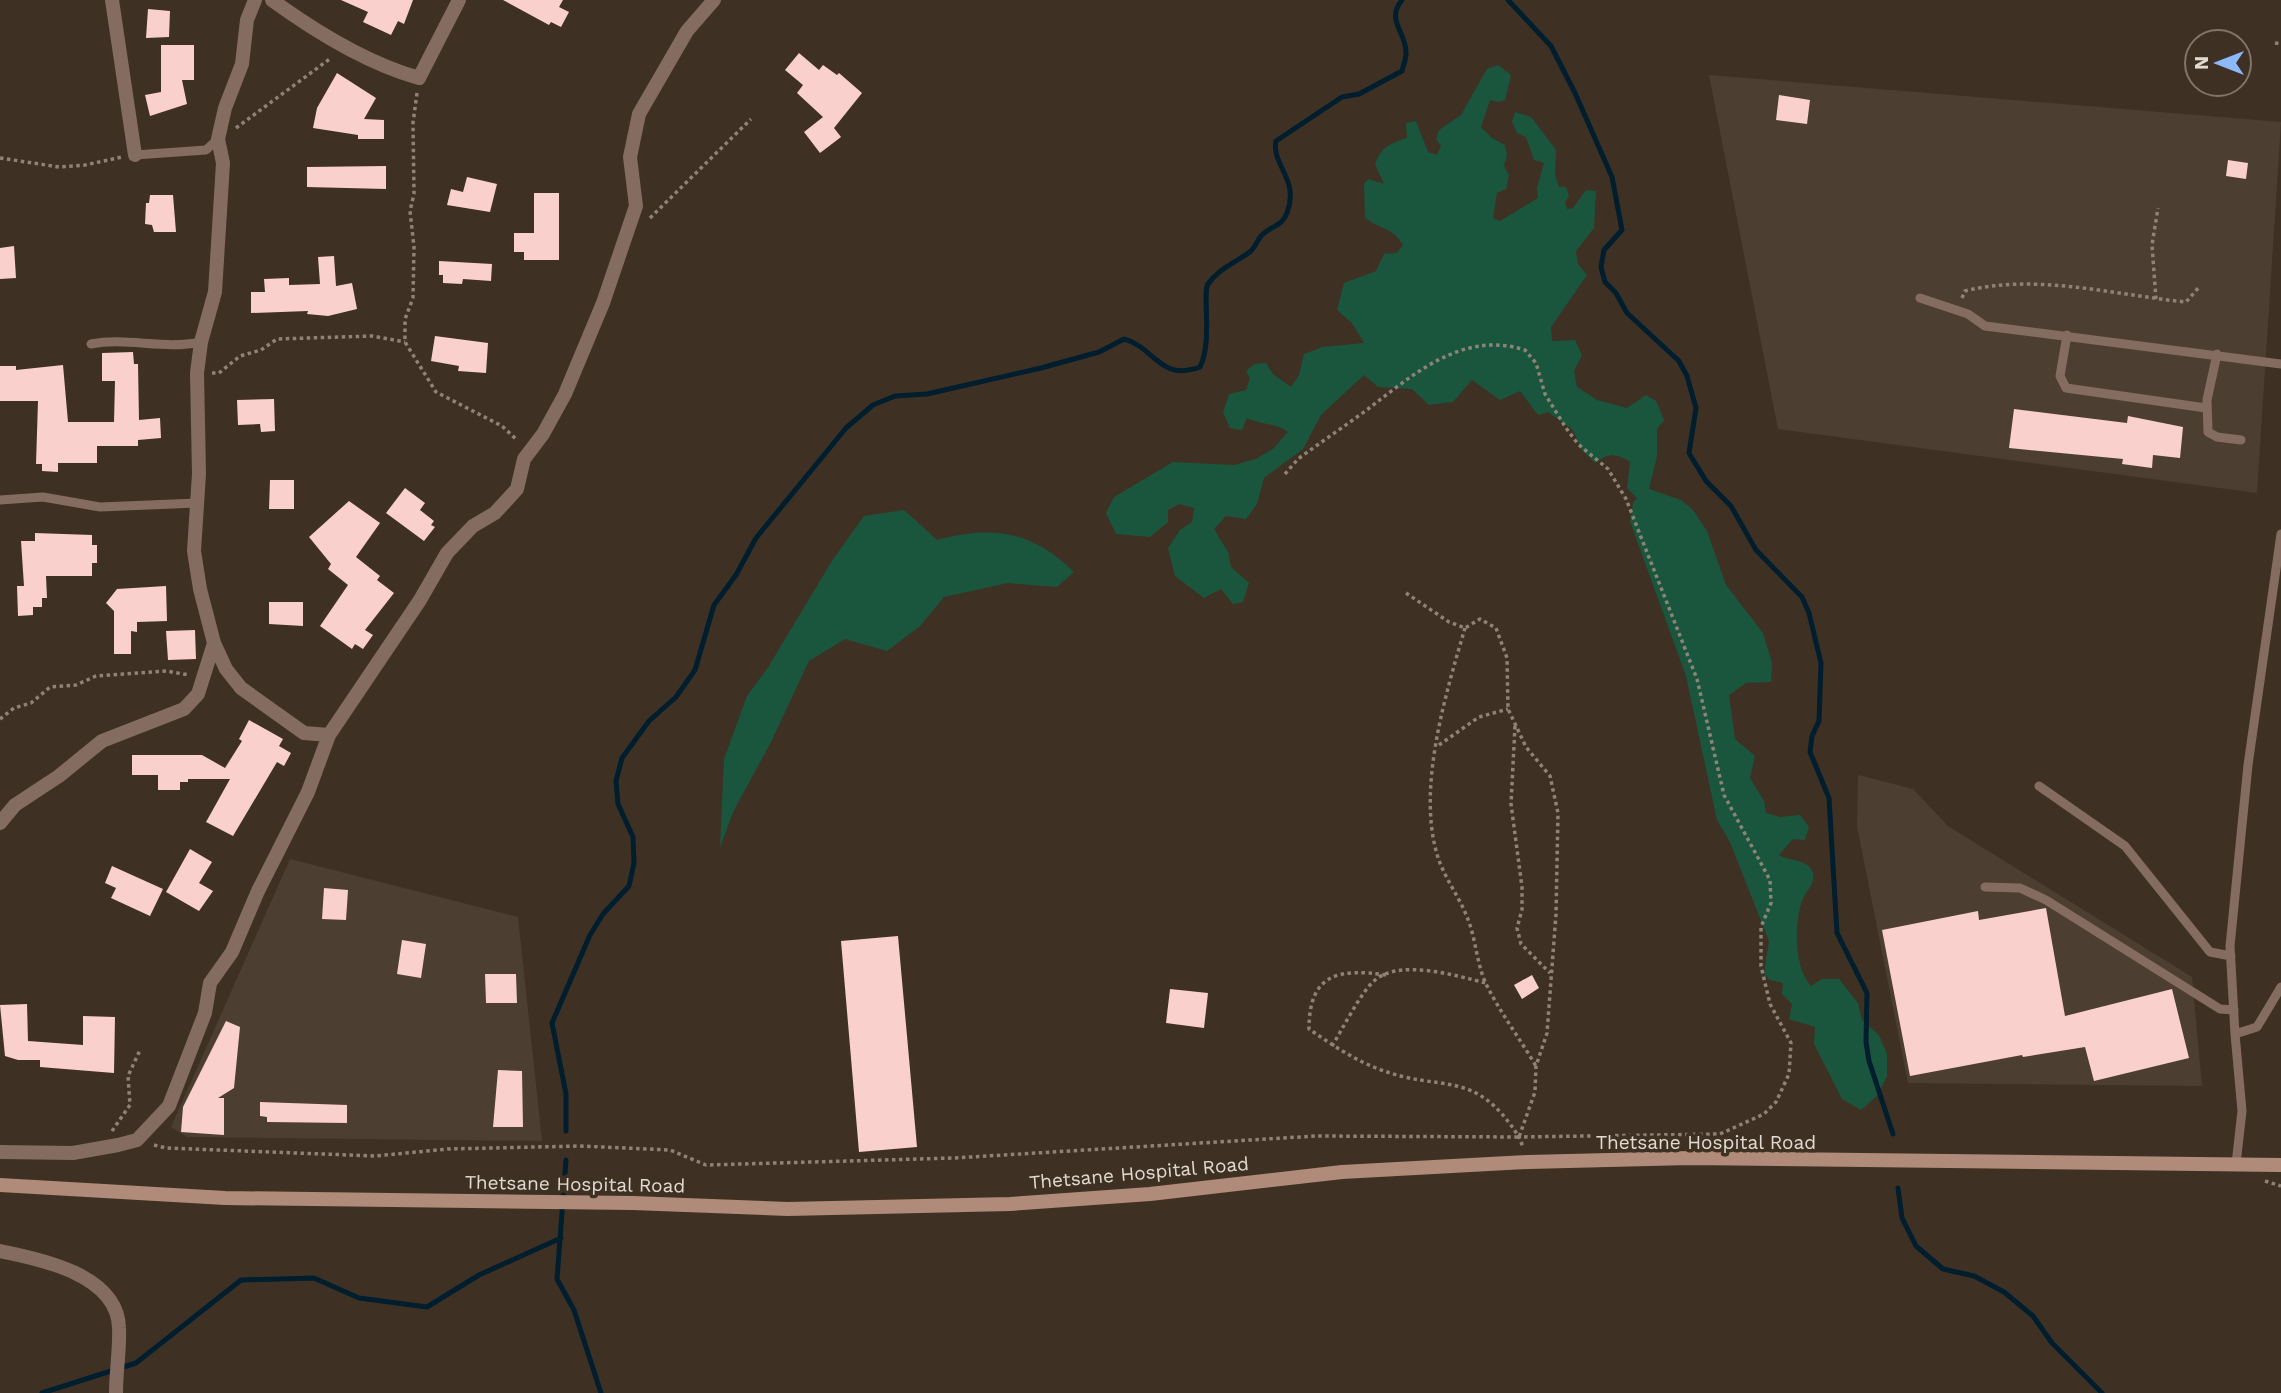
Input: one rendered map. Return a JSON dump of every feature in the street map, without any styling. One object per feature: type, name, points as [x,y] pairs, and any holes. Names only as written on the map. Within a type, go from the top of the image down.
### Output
[{"type":"main road","name":"Thetsane Hospital Road","points":[[0,1185],[225,1198],[633,1203],[788,1209],[984,1206],[1150,1194],[1342,1172],[1528,1162],[1690,1158],[2281,1165]]},
{"type":"street","points":[[112,0],[135,155]]},
{"type":"street","points":[[255,0],[247,20],[242,64],[225,108],[218,139],[223,163],[215,292],[201,342],[197,373],[197,503],[194,551],[214,643],[226,669],[241,688],[304,733],[330,735]]},
{"type":"street","points":[[272,0],[301,21],[376,65],[419,78],[459,0]]},
{"type":"street","points":[[0,1152],[97,1150],[137,1140],[169,1106],[205,1013],[210,983],[232,951],[258,891],[308,792],[330,735],[420,600],[447,552],[473,526],[495,513],[517,489],[524,458],[543,434],[565,394],[624,244],[636,206],[630,157],[639,114],[687,31],[715,0]]},
{"type":"street","points":[[0,823],[15,805],[59,776],[102,741],[184,709],[198,694],[205,679],[214,643]]},
{"type":"street","points":[[0,1251],[71,1272],[101,1289],[116,1310],[119,1326],[116,1392]]},
{"type":"lane","points":[[135,155],[205,150],[218,139]]},
{"type":"lane","points":[[1920,298],[1957,309],[1985,326],[2281,364]]},
{"type":"lane","points":[[2067,335],[2060,376],[2066,388],[2206,408]]},
{"type":"lane","points":[[91,344],[114,339],[158,346],[201,342]]},
{"type":"lane","points":[[2217,354],[2206,408],[2208,432],[2217,437],[2241,440]]},
{"type":"lane","points":[[0,500],[43,497],[100,507],[197,503]]},
{"type":"lane","points":[[2236,1164],[2242,1111],[2231,956],[2248,765],[2281,534]]},
{"type":"lane","points":[[2039,786],[2125,846],[2210,952],[2231,956]]},
{"type":"lane","points":[[1984,887],[2020,888],[2046,900],[2220,1009],[2234,1010]]},
{"type":"lane","points":[[2235,1034],[2257,1027],[2281,987]]},
{"type":"path","points":[[2275,43],[2281,44]]},
{"type":"path","points":[[251,118],[346,45]]},
{"type":"path","points":[[419,78],[413,123],[414,194],[410,211],[414,247],[414,298],[405,319],[405,341],[436,392],[502,426],[517,439],[524,458]]},
{"type":"path","points":[[624,244],[751,119]]},
{"type":"path","points":[[0,158],[59,167],[86,165],[135,155]]},
{"type":"path","points":[[2156,299],[2152,245],[2158,208]]},
{"type":"path","points":[[1957,309],[1965,291],[1991,285],[2071,286],[2186,302],[2200,286]]},
{"type":"path","points":[[197,373],[219,373],[240,356],[261,350],[277,339],[372,336],[405,341]]},
{"type":"path","points":[[137,1140],[166,1148],[375,1156],[528,1146],[670,1150],[706,1165],[954,1157],[1316,1136],[1720,1134],[1751,1121],[1776,1102],[1789,1074],[1791,1050],[1791,1043],[1770,1004],[1760,966],[1761,927],[1771,903],[1770,880],[1724,795],[1697,679],[1626,499],[1608,469],[1578,444],[1566,428],[1545,394],[1536,363],[1525,350],[1493,344],[1461,351],[1428,364],[1298,459],[1285,474]]},
{"type":"path","points":[[1406,593],[1449,622],[1465,628]]},
{"type":"path","points":[[1519,1137],[1535,1092],[1536,1066],[1547,1033],[1549,973],[1556,914],[1558,813],[1550,776],[1526,747],[1508,709],[1507,658],[1496,628],[1480,619],[1465,628],[1450,680],[1431,783],[1431,820],[1437,855],[1468,919],[1486,983],[1536,1066]]},
{"type":"path","points":[[0,719],[14,708],[31,704],[50,687],[76,685],[96,676],[166,671],[205,679]]},
{"type":"path","points":[[1437,746],[1479,717],[1508,709]]},
{"type":"path","points":[[1515,724],[1511,804],[1522,887],[1522,910],[1517,928],[1521,944],[1549,973]]},
{"type":"path","points":[[1486,983],[1424,970],[1386,975],[1342,974],[1322,982],[1309,1006],[1309,1029],[1332,1045],[1380,1070],[1466,1086],[1492,1103],[1519,1137],[1528,1162]]},
{"type":"path","points":[[1332,1045],[1374,981],[1386,975]]},
{"type":"path","points":[[97,1150],[130,1105],[128,1076],[140,1050]]},
{"type":"shaded area","points":[[1709,75],[2281,122],[2257,493],[1778,429]]},
{"type":"shaded area","points":[[1858,775],[1913,789],[1948,826],[2192,977],[2202,1086],[1908,1083],[1857,826]]},
{"type":"shaded area","points":[[290,859],[518,917],[542,1141],[187,1137],[171,1127]]},
{"type":"green space","points":[[1498,65],[1511,75],[1505,100],[1490,100],[1481,127],[1492,138],[1505,145],[1507,155],[1504,166],[1509,175],[1506,189],[1497,193],[1493,218],[1500,221],[1538,198],[1537,188],[1544,163],[1534,160],[1526,137],[1517,133],[1512,122],[1515,112],[1531,117],[1556,150],[1555,175],[1559,187],[1566,187],[1569,196],[1565,202],[1567,209],[1573,208],[1586,190],[1596,191],[1594,228],[1576,251],[1578,264],[1587,275],[1551,327],[1552,341],[1575,340],[1582,355],[1574,371],[1577,387],[1597,400],[1627,408],[1646,395],[1656,401],[1664,420],[1657,429],[1657,456],[1649,489],[1681,500],[1693,510],[1707,531],[1726,585],[1763,633],[1772,663],[1771,682],[1746,683],[1729,695],[1735,739],[1755,756],[1750,778],[1764,801],[1766,813],[1780,817],[1800,815],[1809,827],[1805,840],[1793,839],[1779,855],[1806,864],[1813,875],[1799,911],[1797,933],[1799,957],[1805,978],[1811,986],[1822,979],[1839,979],[1858,1003],[1862,1020],[1879,1035],[1887,1054],[1887,1076],[1878,1095],[1861,1110],[1842,1099],[1814,1044],[1815,1027],[1789,1019],[1792,1004],[1782,994],[1783,983],[1770,980],[1764,974],[1769,941],[1730,842],[1717,820],[1686,676],[1630,521],[1633,503],[1637,498],[1627,488],[1630,462],[1612,455],[1595,463],[1582,450],[1573,430],[1548,412],[1538,415],[1520,391],[1500,400],[1472,380],[1453,402],[1429,405],[1412,389],[1378,387],[1364,375],[1321,415],[1303,449],[1264,478],[1257,504],[1246,519],[1226,516],[1214,529],[1228,552],[1231,567],[1249,583],[1243,602],[1233,604],[1221,589],[1204,598],[1175,576],[1168,548],[1180,530],[1192,522],[1194,508],[1179,504],[1168,510],[1168,522],[1150,537],[1116,534],[1106,513],[1114,497],[1173,462],[1234,465],[1256,459],[1274,448],[1288,432],[1247,418],[1242,430],[1230,428],[1223,412],[1229,394],[1246,390],[1250,378],[1246,371],[1254,364],[1266,363],[1273,374],[1291,387],[1299,375],[1304,354],[1323,347],[1364,343],[1352,323],[1337,310],[1344,283],[1376,271],[1384,254],[1397,253],[1403,245],[1394,234],[1365,217],[1364,184],[1368,179],[1384,184],[1375,164],[1387,146],[1407,138],[1406,123],[1416,121],[1428,152],[1437,155],[1441,146],[1436,139],[1439,130],[1461,115],[1487,69]]},
{"type":"green space","points":[[904,510],[937,540],[976,533],[1011,535],[1043,548],[1074,572],[1057,587],[1008,583],[944,597],[920,626],[887,651],[845,639],[809,661],[771,742],[734,810],[720,847],[724,759],[747,696],[767,669],[832,561],[864,516]]},
{"type":"building","points":[[341,0],[413,0],[404,24],[398,21],[391,35],[363,22],[368,12]]},
{"type":"building","points":[[503,0],[563,0],[559,7],[569,12],[561,27],[551,22],[549,25]]},
{"type":"building","points":[[148,9],[170,11],[169,37],[146,38]]},
{"type":"building","points":[[161,45],[194,45],[194,80],[182,80],[187,104],[150,116],[145,95],[161,92]]},
{"type":"building","points":[[799,53],[819,70],[823,65],[837,75],[839,73],[862,93],[834,128],[841,137],[820,153],[804,132],[823,117],[797,93],[803,85],[785,70]]},
{"type":"building","points":[[337,73],[376,98],[364,119],[384,120],[384,139],[358,139],[358,135],[313,128],[317,108]]},
{"type":"building","points":[[1779,95],[1810,100],[1807,124],[1776,120]]},
{"type":"building","points":[[2228,160],[2248,163],[2246,179],[2226,176]]},
{"type":"building","points":[[386,166],[386,189],[307,187],[307,167]]},
{"type":"building","points":[[467,177],[497,184],[490,212],[447,205],[451,189],[463,192]]},
{"type":"building","points":[[534,193],[559,193],[559,260],[524,260],[524,252],[514,252],[514,233],[534,233]]},
{"type":"building","points":[[150,195],[173,195],[176,232],[154,232],[152,225],[145,224],[146,203],[149,203]]},
{"type":"building","points":[[14,246],[16,278],[0,279],[0,248]]},
{"type":"building","points":[[334,256],[336,286],[352,283],[357,309],[328,316],[307,314],[308,311],[251,313],[251,292],[265,292],[264,279],[289,278],[289,285],[320,284],[318,257]]},
{"type":"building","points":[[439,261],[492,264],[491,281],[463,279],[462,284],[443,283],[443,275],[439,275]]},
{"type":"building","points":[[435,336],[488,343],[486,373],[458,371],[459,366],[431,361]]},
{"type":"building","points":[[133,352],[134,364],[138,364],[139,420],[160,418],[161,438],[138,440],[138,446],[97,446],[97,463],[58,463],[58,472],[42,471],[42,464],[36,464],[38,401],[0,401],[0,366],[16,366],[16,370],[63,365],[68,422],[114,422],[115,381],[102,381],[102,353]]},
{"type":"building","points":[[274,399],[275,431],[261,432],[260,424],[238,425],[237,400]]},
{"type":"building","points":[[2014,409],[2127,423],[2128,416],[2183,427],[2180,458],[2153,455],[2152,468],[2122,464],[2123,459],[2009,448]]},
{"type":"building","points":[[270,480],[294,480],[294,509],[269,509]]},
{"type":"building","points":[[405,488],[425,503],[420,510],[434,521],[431,525],[435,527],[424,541],[386,513]]},
{"type":"building","points":[[349,501],[380,523],[356,557],[380,576],[377,580],[394,593],[365,630],[373,635],[363,649],[355,644],[352,649],[320,626],[348,585],[328,569],[331,564],[309,537]]},
{"type":"building","points":[[35,533],[92,535],[92,545],[97,545],[97,563],[92,563],[92,576],[46,576],[47,598],[42,598],[42,607],[33,607],[33,615],[18,616],[17,586],[24,586],[21,541],[35,541]]},
{"type":"building","points":[[166,586],[167,621],[137,622],[137,632],[131,631],[131,654],[114,654],[114,611],[106,603],[117,589]]},
{"type":"building","points":[[269,602],[303,602],[303,626],[269,624]]},
{"type":"building","points":[[195,630],[196,659],[168,660],[166,631]]},
{"type":"building","points":[[249,720],[283,739],[279,746],[291,753],[284,766],[277,762],[233,836],[206,822],[230,779],[188,779],[188,782],[180,782],[180,790],[158,790],[158,775],[132,775],[132,755],[202,755],[225,768],[242,741],[239,739]]},
{"type":"building","points":[[190,849],[212,862],[199,883],[213,891],[199,911],[166,892]]},
{"type":"building","points":[[112,866],[163,889],[150,916],[111,898],[116,888],[105,883]]},
{"type":"building","points":[[324,888],[348,890],[346,920],[322,919]]},
{"type":"building","points":[[2046,908],[2065,1016],[2172,989],[2189,1058],[2094,1081],[2085,1047],[2023,1057],[2022,1055],[1910,1076],[1882,930],[1978,911],[1979,920]]},
{"type":"building","points":[[898,936],[917,1147],[859,1152],[841,941]]},
{"type":"building","points":[[402,940],[426,944],[421,978],[397,974]]},
{"type":"building","points":[[485,974],[516,974],[517,1003],[486,1003]]},
{"type":"building","points":[[1532,975],[1539,988],[1522,999],[1514,985]]},
{"type":"building","points":[[1170,989],[1208,993],[1204,1028],[1166,1023]]},
{"type":"building","points":[[27,1004],[28,1041],[83,1045],[83,1016],[115,1017],[114,1073],[40,1067],[40,1060],[18,1060],[5,1056],[0,1005]]},
{"type":"building","points":[[226,1021],[240,1027],[234,1088],[218,1098],[224,1098],[224,1135],[181,1132],[183,1107]]},
{"type":"building","points":[[498,1070],[522,1071],[523,1127],[493,1127]]},
{"type":"building","points":[[260,1102],[347,1105],[347,1123],[267,1122],[267,1117],[260,1116]]},
{"type":"waterway","points":[[566,1131],[566,1094],[552,1023],[590,935],[603,914],[629,886],[634,863],[633,837],[618,804],[616,781],[622,758],[649,721],[676,697],[695,670],[714,605],[736,575],[756,538],[846,428],[873,405],[895,396],[927,394],[1041,368],[1099,352],[1124,339],[1134,343],[1166,367],[1175,370],[1200,367],[1206,344],[1208,284],[1223,269],[1251,251],[1261,236],[1280,223],[1287,213],[1290,191],[1277,158],[1276,141],[1342,97],[1359,94],[1402,71],[1406,56],[1405,46],[1396,21],[1397,7],[1402,0]]},
{"type":"waterway","points":[[1508,0],[1551,46],[1612,177],[1622,230],[1604,250],[1601,267],[1605,282],[1616,293],[1627,313],[1679,361],[1687,376],[1696,408],[1689,453],[1706,481],[1731,506],[1756,550],[1802,597],[1809,613],[1821,663],[1819,721],[1812,736],[1810,752],[1829,798],[1837,933],[1867,993],[1866,1042],[1869,1061],[1893,1134]]},
{"type":"waterway","points":[[566,1160],[557,1279],[574,1310],[601,1393]]},
{"type":"waterway","points":[[1898,1188],[1902,1218],[1916,1246],[1943,1269],[1974,1276],[2004,1292],[2033,1316],[2052,1343],[2102,1393]]},
{"type":"waterway","points":[[42,1393],[136,1363],[241,1280],[314,1278],[359,1298],[427,1307],[479,1275],[561,1238]]}]
